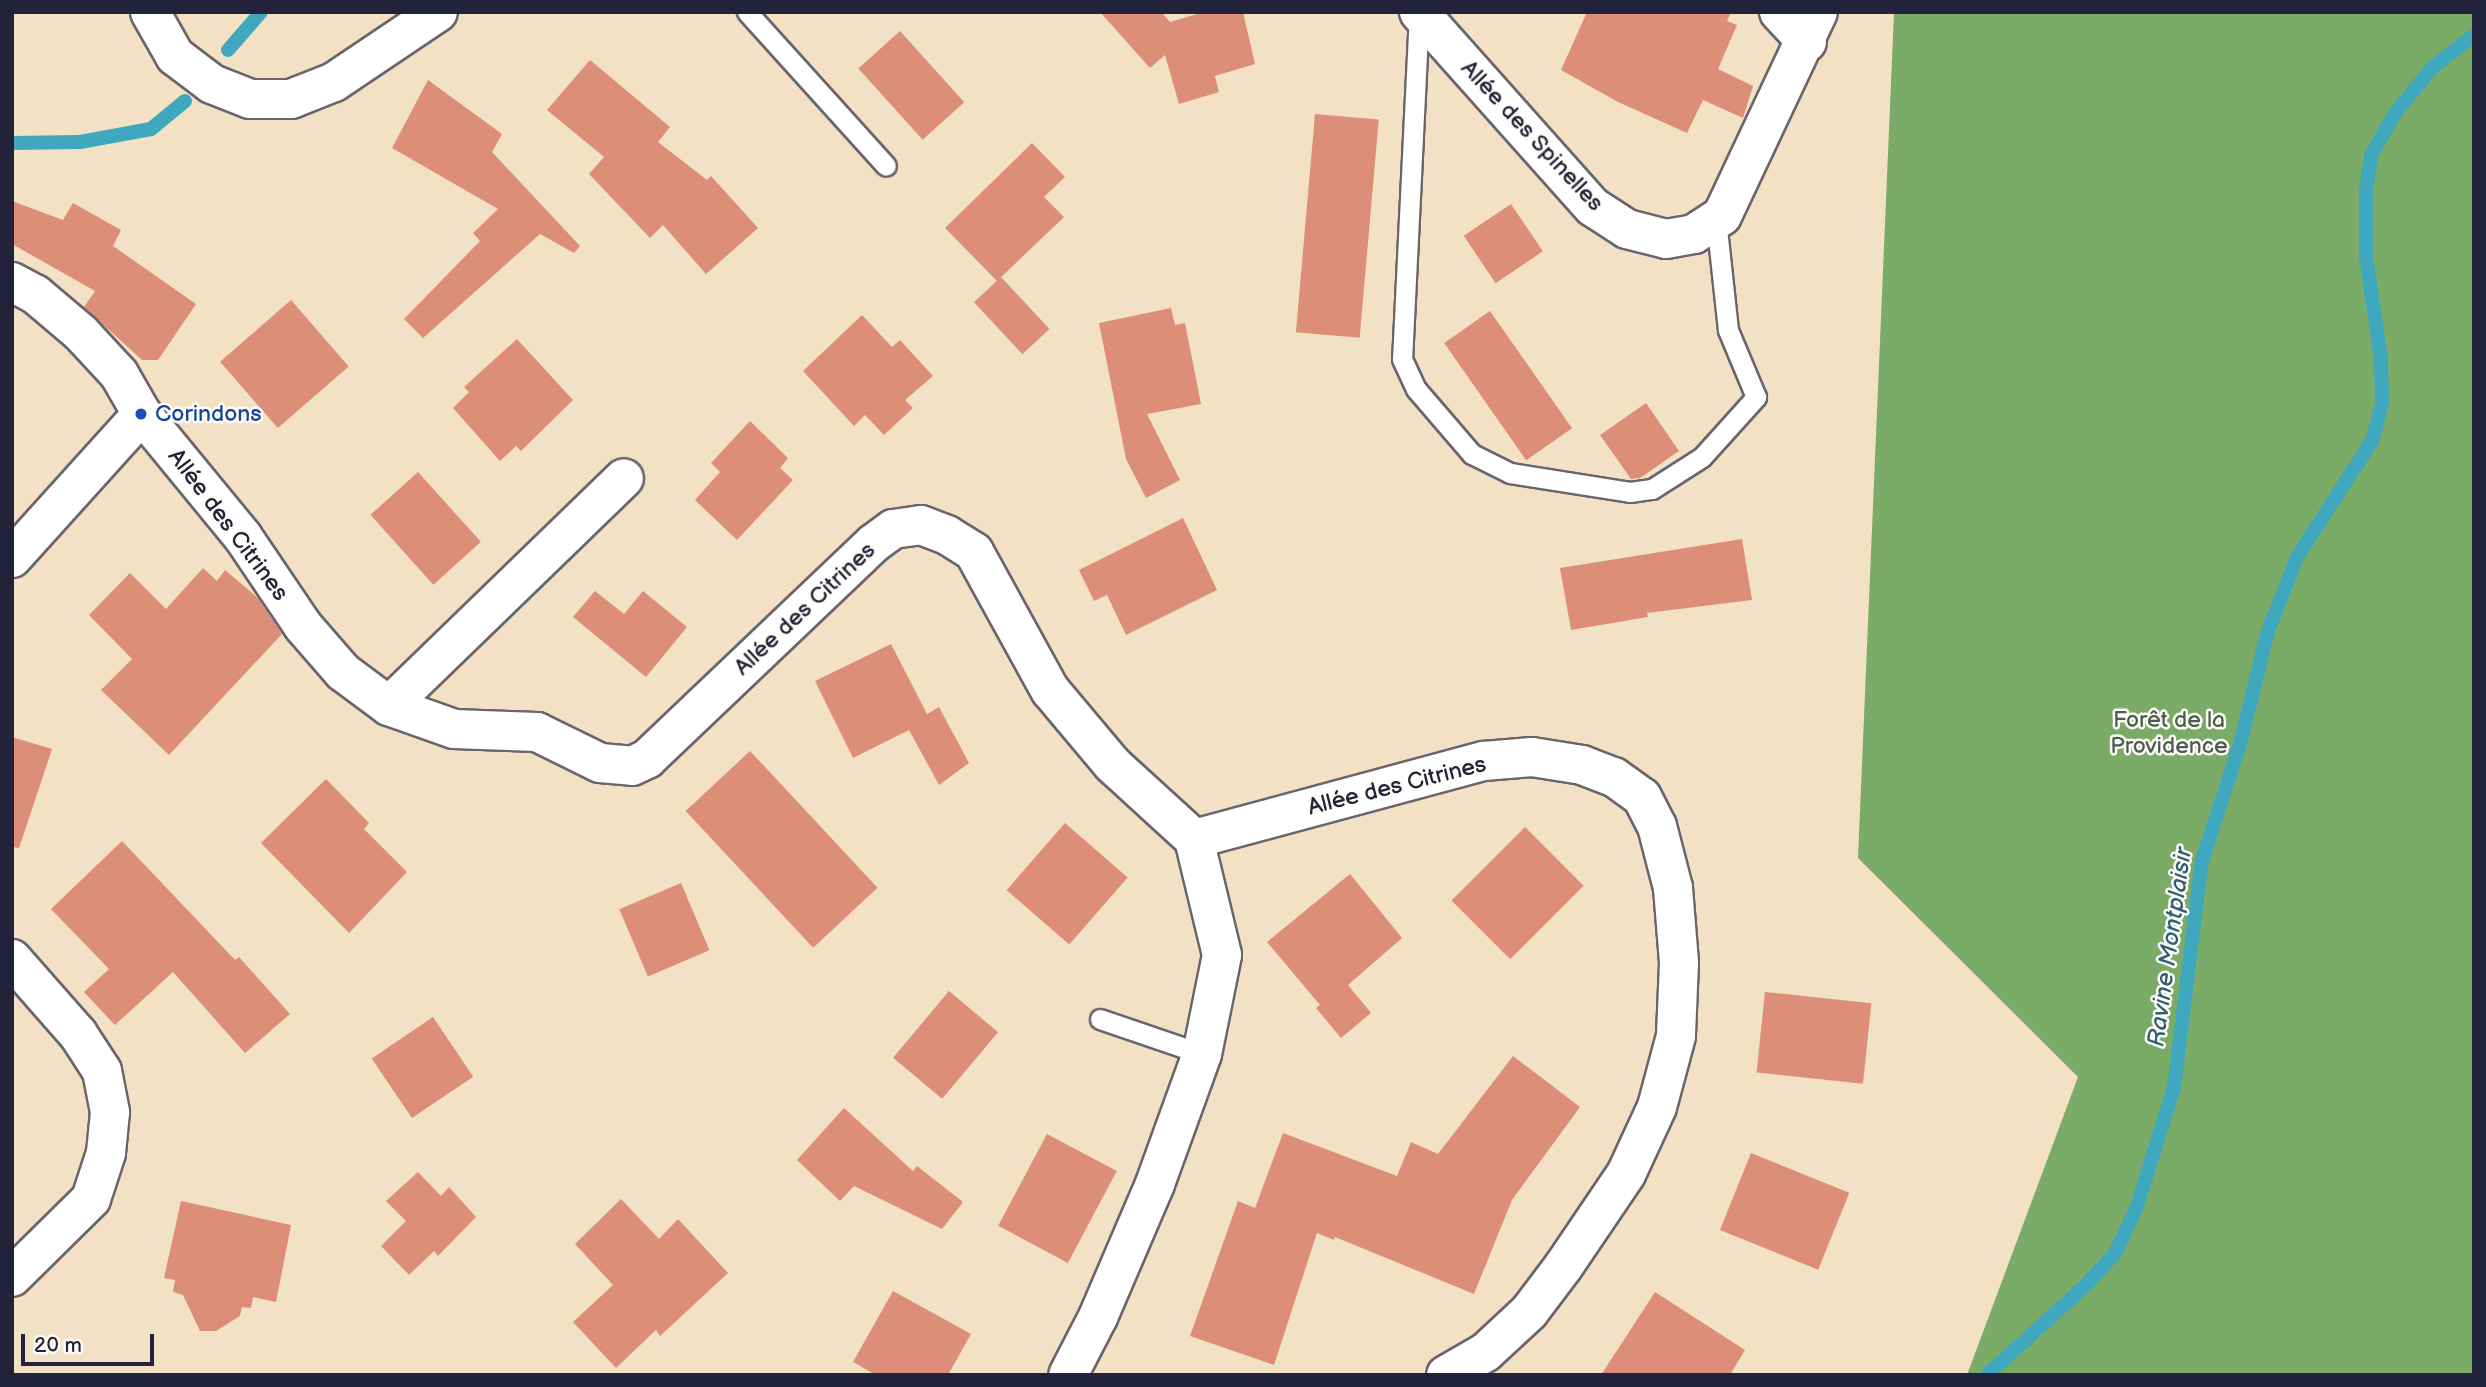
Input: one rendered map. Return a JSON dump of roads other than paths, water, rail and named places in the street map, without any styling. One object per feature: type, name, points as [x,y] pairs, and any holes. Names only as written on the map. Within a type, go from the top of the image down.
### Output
[{"type":"street","points":[[150,12],[175,55],[212,84],[250,99],[291,99],[334,82],[438,12]]},
{"type":"street","name":"Allée des Spinelles","points":[[1419,12],[1593,207],[1627,229],[1666,239],[1694,234],[1716,220]]},
{"type":"street","points":[[1716,220],[1722,216],[1812,27],[1779,12]]},
{"type":"street","name":"Allée des Citrines","points":[[12,282],[35,294],[80,333],[119,374],[142,414],[243,537],[303,626],[343,672],[389,705],[454,729],[537,732],[600,763],[632,766],[647,759],[874,543],[893,529],[920,525],[947,535],[974,552],[1050,691],[1112,764],[1195,839],[1484,761],[1532,757],[1582,765],[1614,777],[1642,797],[1657,826],[1673,888],[1679,963],[1676,1036],[1657,1107],[1626,1174],[1529,1312],[1486,1352],[1446,1375]]},
{"type":"street","points":[[12,558],[142,414]]},
{"type":"street","points":[[389,705],[624,478]]},
{"type":"street","points":[[1068,1375],[1098,1317],[1155,1184],[1202,1054],[1222,955],[1195,839]]},
{"type":"street","points":[[12,959],[78,1034],[102,1071],[110,1112],[106,1153],[91,1199],[12,1277]]},
{"type":"lane","points":[[747,12],[886,166]]},
{"type":"lane","points":[[1419,12],[1402,359],[1416,390],[1472,454],[1510,473],[1630,492],[1652,489],[1702,457],[1756,397],[1728,330],[1716,220]]},
{"type":"lane","points":[[1100,1019],[1202,1054]]},
{"type":"waterway","points":[[228,50],[261,12]]},
{"type":"waterway","name":"Ravine Montplaisir","points":[[1987,1375],[2088,1283],[2115,1253],[2136,1209],[2174,1088],[2202,861],[2240,744],[2268,631],[2297,557],[2372,441],[2382,403],[2381,359],[2366,256],[2366,191],[2371,155],[2396,112],[2432,68],[2474,35]]},
{"type":"waterway","points":[[12,143],[80,142],[151,129],[185,101]]},
{"type":"place","name":"Corindons","points":[[141,414]]},
{"type":"park label","name":"Forêt de la Providence","points":[[2169,733]]}]
